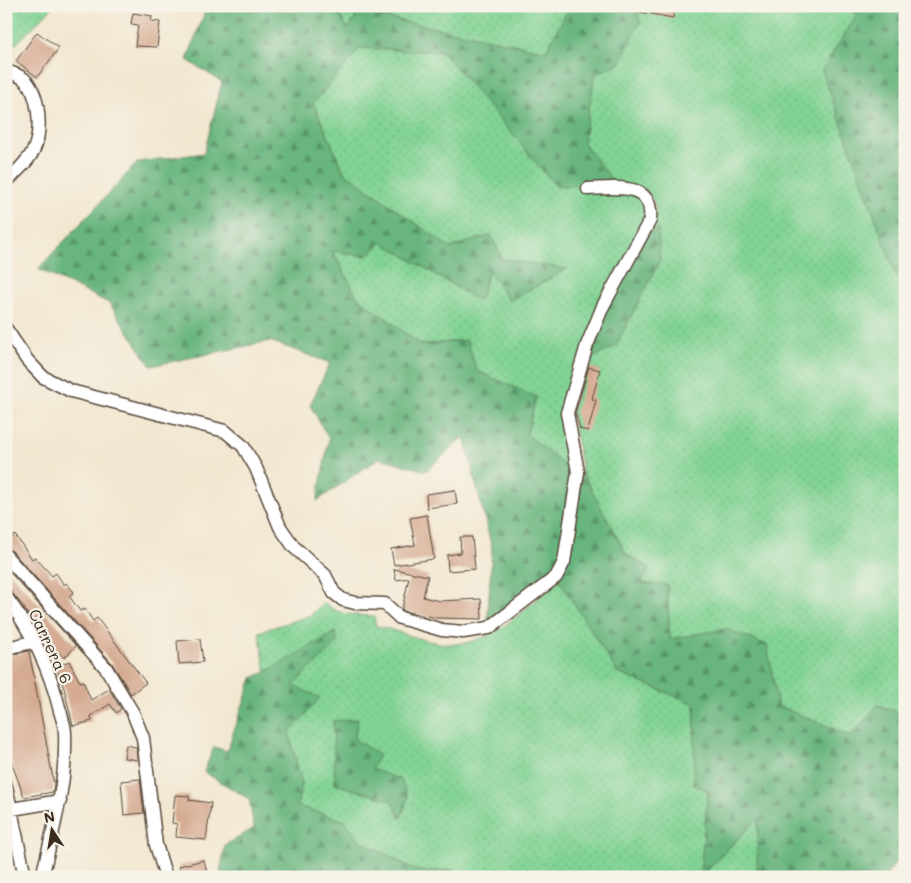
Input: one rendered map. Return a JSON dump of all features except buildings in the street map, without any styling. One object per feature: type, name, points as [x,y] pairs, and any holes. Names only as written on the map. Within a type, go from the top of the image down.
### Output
[{"type":"street","points":[[6,71],[22,78],[28,84],[39,113],[40,132],[33,152],[6,182]]},
{"type":"street","points":[[6,329],[27,360],[43,377],[71,391],[225,431],[243,446],[256,468],[280,527],[294,547],[325,575],[334,593],[343,600],[356,603],[385,604],[400,618],[442,630],[463,632],[489,628],[556,577],[564,562],[578,472],[567,413],[587,345],[603,306],[650,220],[651,208],[649,202],[646,196],[636,190],[588,188]]},
{"type":"street","points":[[6,556],[106,668],[133,713],[143,738],[156,845],[166,877]]},
{"type":"street","name":"Carrera 6","points":[[6,597],[18,612],[53,682],[65,732],[60,801],[42,877]]},
{"type":"street","points":[[6,648],[33,642]]},
{"type":"street","points":[[6,786],[9,810],[24,877]]},
{"type":"street","points":[[9,810],[60,801]]},
{"type":"green space","points":[[6,6],[54,6],[16,44],[6,46]]},
{"type":"green space","points":[[207,6],[334,6],[348,29],[359,12],[546,51],[570,6],[636,6],[640,22],[620,63],[595,74],[583,143],[616,185],[556,186],[443,52],[360,48],[313,103],[344,172],[450,248],[491,235],[502,259],[567,269],[509,301],[489,271],[479,301],[382,242],[366,256],[332,251],[358,298],[421,345],[467,340],[477,371],[536,397],[527,434],[573,473],[560,560],[552,574],[487,627],[492,548],[464,437],[426,471],[379,458],[317,501],[329,439],[310,405],[330,363],[270,341],[151,366],[109,303],[38,269],[138,162],[204,153],[222,82],[187,60]]},
{"type":"green space","points":[[334,6],[570,6],[547,51],[359,12],[348,29]]},
{"type":"green space","points":[[636,6],[846,6],[857,15],[822,70],[905,300],[905,715],[878,705],[851,736],[778,706],[726,629],[670,639],[667,585],[641,584],[650,568],[626,554],[582,472],[572,412],[587,361],[658,230],[647,235],[656,207],[649,194],[640,188],[616,185],[583,143],[595,74],[640,22]]},
{"type":"green space","points":[[846,6],[905,6],[905,300],[822,70],[857,15]]},
{"type":"green space","points":[[360,48],[443,52],[556,186],[612,188],[643,199],[645,219],[563,412],[573,473],[527,434],[536,397],[477,371],[466,340],[422,345],[358,298],[332,250],[366,256],[382,242],[479,301],[489,271],[566,269],[502,259],[491,235],[450,248],[344,172],[313,103]]},
{"type":"green space","points":[[658,229],[660,260],[616,346],[587,361],[606,308],[647,235]]},
{"type":"green space","points":[[582,472],[626,554],[650,568],[641,583],[667,585],[670,639],[726,629],[767,645],[778,706],[851,736],[878,705],[905,715],[905,852],[887,873],[891,877],[757,877],[758,818],[700,877],[708,790],[694,785],[695,704],[618,673],[559,580]]},
{"type":"green space","points":[[559,580],[618,673],[695,704],[694,785],[708,790],[700,877],[461,877],[454,870],[417,871],[361,841],[345,821],[297,806],[302,784],[289,733],[292,685],[337,644],[335,633],[266,672],[259,632],[311,615],[324,602],[329,607],[341,612],[374,616],[376,626],[431,642],[457,644],[474,641],[505,625]],"holes":[[[358,719],[354,739],[372,769],[408,797],[400,818],[392,801],[335,784]]]},
{"type":"green space","points":[[335,632],[337,644],[293,685],[320,698],[289,733],[302,784],[297,806],[345,821],[361,841],[417,871],[454,870],[461,877],[254,877],[220,873],[225,845],[254,828],[249,799],[204,772],[214,747],[227,751],[252,678],[266,672]]},
{"type":"green space","points":[[358,719],[354,739],[379,755],[372,769],[401,780],[408,797],[401,818],[392,801],[335,784],[333,721]]},
{"type":"green space","points":[[758,818],[757,877],[701,877]]}]
